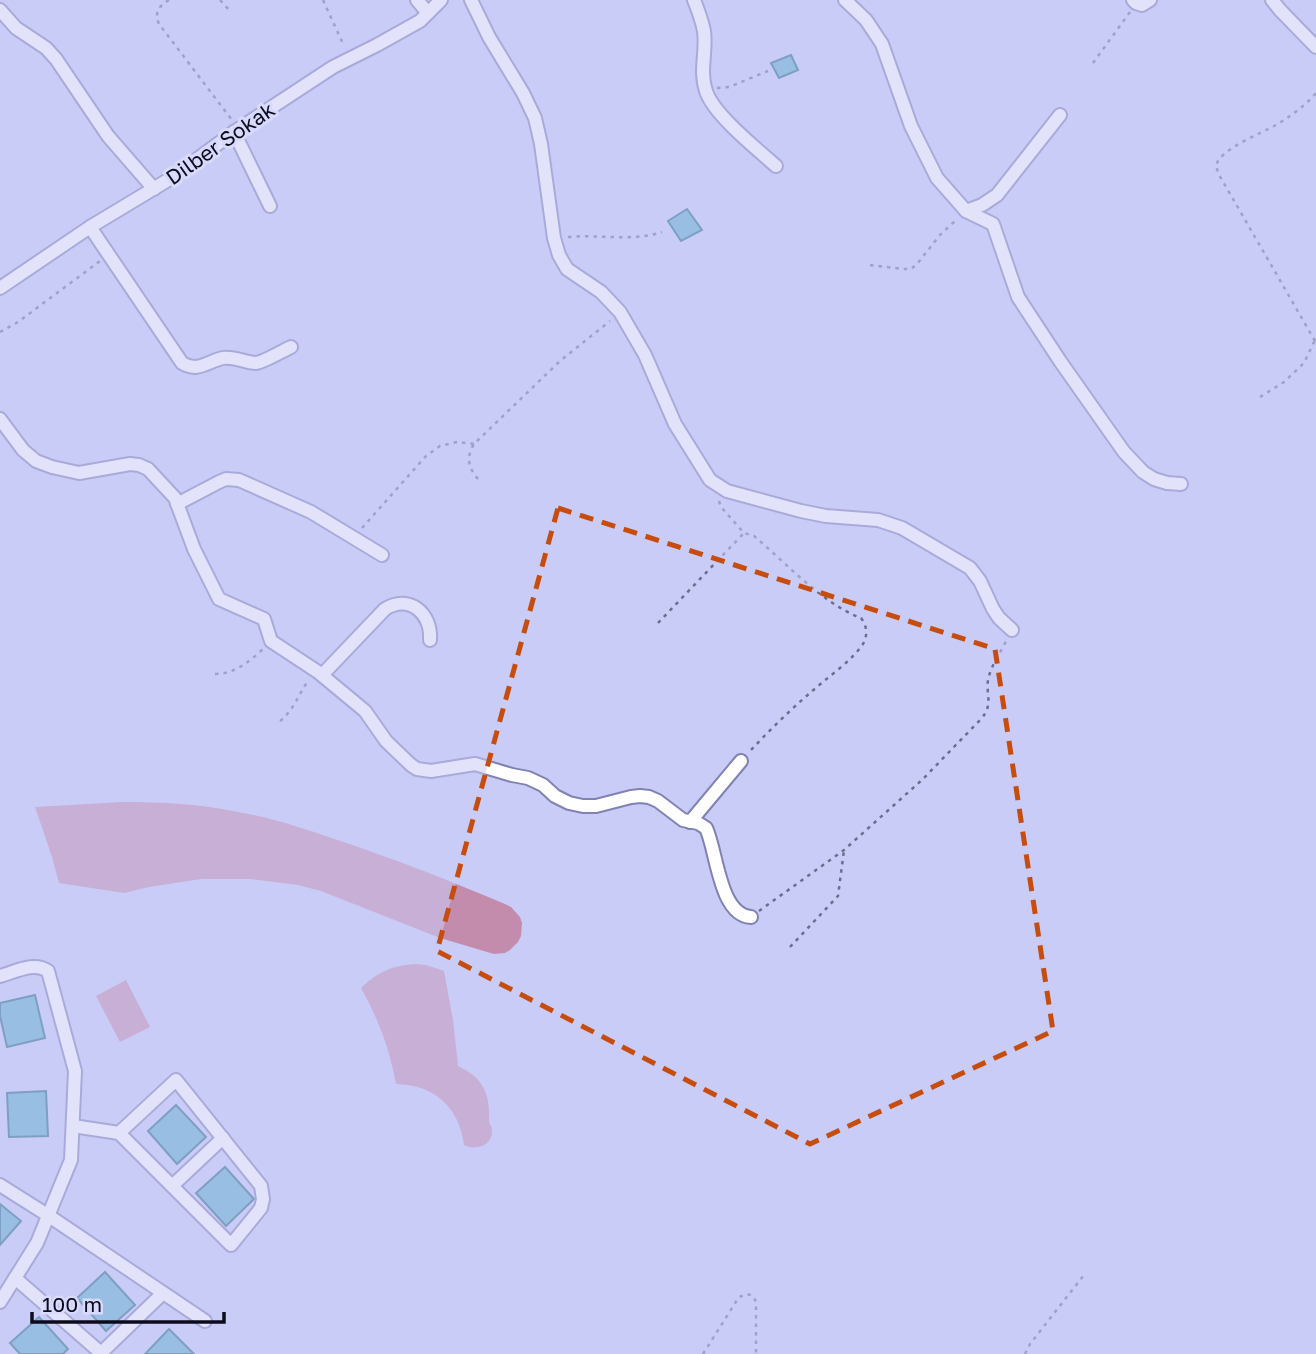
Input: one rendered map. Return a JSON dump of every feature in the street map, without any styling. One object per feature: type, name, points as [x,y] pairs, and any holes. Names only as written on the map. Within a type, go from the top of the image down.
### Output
[{"type":"street","points":[[417,0],[428,13]]},
{"type":"street","name":"Dilber Sokak","points":[[0,288],[90,227],[173,177],[237,130],[333,67],[420,21],[441,0]]},
{"type":"street","points":[[471,0],[535,118],[559,255],[568,269],[601,292],[620,312],[645,355],[668,412],[706,475],[721,488],[801,511],[878,520],[902,528],[970,568],[980,581],[999,618],[1012,630]]},
{"type":"street","points":[[694,0],[705,32],[703,70],[705,90],[710,102],[718,113],[776,166]]},
{"type":"street","points":[[845,0],[866,20],[882,44],[911,126],[937,178],[966,211],[993,224],[1018,297],[1060,361],[1124,452],[1143,472],[1154,479],[1181,484]]},
{"type":"street","points":[[1135,2],[1142,5],[1150,0]]},
{"type":"street","points":[[1272,0],[1316,47]]},
{"type":"street","points":[[0,10],[16,28],[39,42],[56,59],[108,136],[153,189]]},
{"type":"street","points":[[966,211],[997,195],[1060,115]]},
{"type":"street","points":[[237,130],[270,206]]},
{"type":"street","points":[[90,227],[186,366],[201,367],[225,358],[257,363],[291,347]]},
{"type":"street","points":[[0,419],[23,450],[36,461],[52,467],[79,473],[130,464],[148,469],[175,498],[194,549],[219,598],[264,619],[271,641],[320,674],[365,711],[386,741],[417,769],[431,771],[475,764],[528,778],[543,785],[555,796],[583,806],[596,806],[631,797],[649,797],[683,820],[706,828],[725,893],[737,912],[751,916]]},
{"type":"street","points":[[177,504],[226,479],[239,480],[311,512],[382,555]]},
{"type":"street","points":[[320,674],[391,605],[404,604],[419,610],[429,623],[430,640]]},
{"type":"street","points":[[690,822],[741,761]]},
{"type":"street","points":[[0,976],[36,966],[45,968],[50,975],[75,1071],[71,1160],[37,1243],[0,1302]]},
{"type":"street","points":[[73,1126],[119,1133],[231,1245],[261,1208],[261,1186],[176,1080],[119,1133]]},
{"type":"street","points":[[172,1186],[223,1138]]},
{"type":"street","points":[[0,1185],[205,1321]]},
{"type":"street","points":[[15,1278],[101,1353],[163,1293]]},
{"type":"path","points":[[169,0],[158,9],[159,24],[237,130]]},
{"type":"path","points":[[220,0],[230,12]]},
{"type":"path","points":[[323,0],[350,59]]},
{"type":"path","points":[[1093,63],[1135,2]]},
{"type":"path","points":[[705,90],[710,92],[729,87],[768,71]]},
{"type":"path","points":[[1260,397],[1284,382],[1304,363],[1315,340],[1218,173],[1216,165],[1222,155],[1306,105],[1316,93]]},
{"type":"path","points":[[870,265],[907,270],[914,267],[940,235],[966,211]]},
{"type":"path","points":[[554,238],[625,237],[662,232]]},
{"type":"path","points":[[0,332],[18,322],[108,254]]},
{"type":"path","points":[[478,479],[468,463],[468,456],[474,444],[560,361],[620,312]]},
{"type":"path","points":[[353,538],[426,456],[440,446],[457,442],[474,444]]},
{"type":"path","points":[[721,488],[721,507],[744,533],[754,536],[831,604],[861,618],[866,631],[860,647],[774,725],[741,761]]},
{"type":"path","points":[[657,622],[744,533]]},
{"type":"path","points":[[751,916],[844,850],[923,779],[985,714],[989,701],[989,675],[1012,630]]},
{"type":"path","points":[[215,674],[232,671],[253,658],[271,641]]},
{"type":"path","points":[[280,721],[294,707],[307,682],[320,674]]},
{"type":"path","points":[[790,947],[838,896],[844,850]]},
{"type":"path","points":[[1025,1354],[1030,1343],[1084,1275]]},
{"type":"path","points":[[703,1354],[739,1297],[747,1294],[753,1296],[755,1302],[756,1354]]},
{"type":"highlighted area","points":[[558,508],[995,649],[1053,1031],[810,1144],[437,951]]},
{"type":"shaded area","points":[[122,802],[224,809],[277,821],[341,841],[511,907],[520,917],[521,936],[510,950],[494,954],[440,938],[321,891],[251,879],[201,879],[124,893],[59,883],[35,807]]},
{"type":"shaded area","points":[[416,964],[444,971],[458,1066],[478,1080],[488,1099],[492,1135],[483,1146],[464,1145],[457,1120],[443,1101],[422,1089],[396,1084],[383,1034],[361,988],[386,970]]},
{"type":"shaded area","points":[[126,980],[150,1027],[120,1042],[96,996]]},
{"type":"building","points":[[791,55],[798,70],[779,78],[771,63]]},
{"type":"building","points":[[687,209],[702,230],[681,241],[668,221]]},
{"type":"building","points":[[35,995],[45,1038],[7,1047],[0,1003]]},
{"type":"building","points":[[46,1091],[48,1136],[9,1137],[7,1093]]},
{"type":"building","points":[[176,1105],[206,1137],[177,1164],[148,1131]]},
{"type":"building","points":[[225,1167],[254,1199],[226,1226],[196,1193]]},
{"type":"building","points":[[0,1204],[21,1221],[0,1245]]},
{"type":"building","points":[[105,1272],[135,1305],[106,1331],[77,1298]]},
{"type":"building","points":[[39,1317],[68,1349],[63,1354],[20,1354],[10,1343]]},
{"type":"building","points":[[169,1329],[194,1354],[145,1354]]}]
